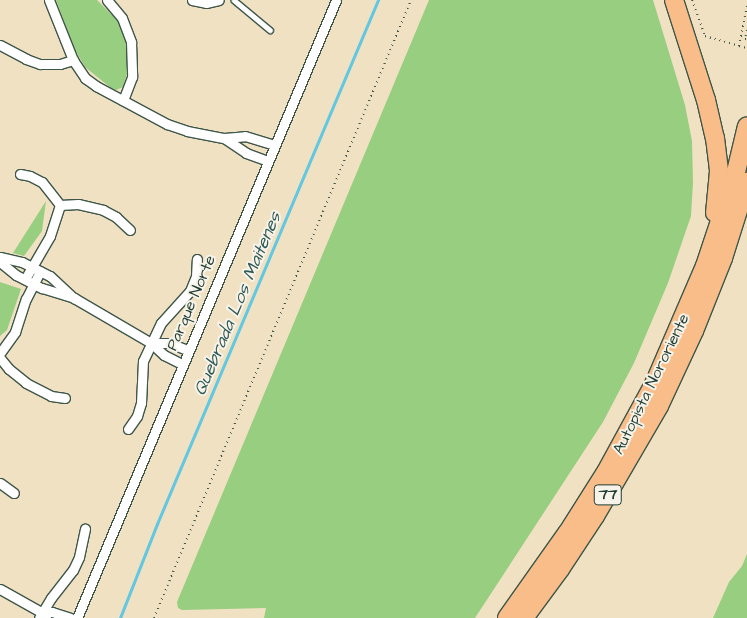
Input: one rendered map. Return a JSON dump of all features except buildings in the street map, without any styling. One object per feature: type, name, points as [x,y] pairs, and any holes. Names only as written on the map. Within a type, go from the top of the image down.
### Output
[{"type":"highway","points":[[674,0],[706,100],[718,153],[717,202],[705,266]]},
{"type":"highway","name":"Autopista Nororiente","points":[[507,618],[564,539],[611,465],[655,382],[705,266],[735,176],[747,126]]},
{"type":"highway","name":"Autopista Nororiente","points":[[524,618],[578,543],[644,434],[683,356],[723,258],[747,182]]},
{"type":"highway","points":[[723,258],[747,208]]},
{"type":"street","points":[[49,0],[73,60],[90,82],[177,128],[194,134],[224,138],[245,136],[274,145]]},
{"type":"street","points":[[107,0],[122,18],[131,42],[132,77],[123,100]]},
{"type":"street","points":[[192,0],[206,3],[219,0]]},
{"type":"street","name":"Parque Norte","points":[[76,618],[187,350],[336,0]]},
{"type":"street","points":[[0,45],[40,64],[60,64],[73,60]]},
{"type":"street","points":[[224,138],[246,153],[268,161]]},
{"type":"street","points":[[20,174],[30,176],[42,182],[60,205]]},
{"type":"street","points":[[60,205],[87,205],[103,210],[116,217],[130,230]]},
{"type":"street","points":[[0,352],[15,332],[29,282],[50,236],[60,205]]},
{"type":"street","points":[[0,257],[16,260],[55,280],[74,298],[151,343],[164,355],[182,364]]},
{"type":"street","points":[[128,429],[140,409],[142,365],[161,323],[190,291],[196,276],[197,259]]},
{"type":"street","points":[[0,262],[29,282],[52,292],[74,298]]},
{"type":"street","points":[[151,343],[169,343],[187,350]]},
{"type":"street","points":[[0,358],[8,369],[26,383],[51,396],[65,398]]},
{"type":"street","points":[[0,483],[14,493]]},
{"type":"street","points":[[42,616],[73,570],[81,550],[85,529]]},
{"type":"street","points":[[0,589],[42,616]]},
{"type":"street","points":[[42,616],[52,612],[70,618]]},
{"type":"lane","points":[[234,0],[270,30]]},
{"type":"path","points":[[154,618],[411,0]]},
{"type":"path","points":[[692,0],[705,36],[747,48]]},
{"type":"path","points":[[739,46],[747,6]]},
{"type":"path","points":[[747,30],[747,40]]},
{"type":"green space","points":[[56,0],[97,0],[118,21],[125,37],[127,50],[127,74],[123,87],[116,90],[111,88],[85,67],[74,48]]},
{"type":"green space","points":[[429,0],[653,0],[685,105],[692,141],[693,183],[691,216],[668,283],[634,363],[603,422],[475,618],[264,618],[266,608],[182,610],[178,608],[177,602]]},
{"type":"green space","points":[[46,201],[42,231],[24,256],[13,253]]},
{"type":"green space","points":[[0,282],[21,289],[7,330],[0,336]]},
{"type":"green space","points":[[747,554],[747,618],[713,618],[729,582],[742,566]]},
{"type":"waterway","name":"Quebrada Los Maitenes","points":[[120,618],[157,524],[378,0]]}]
